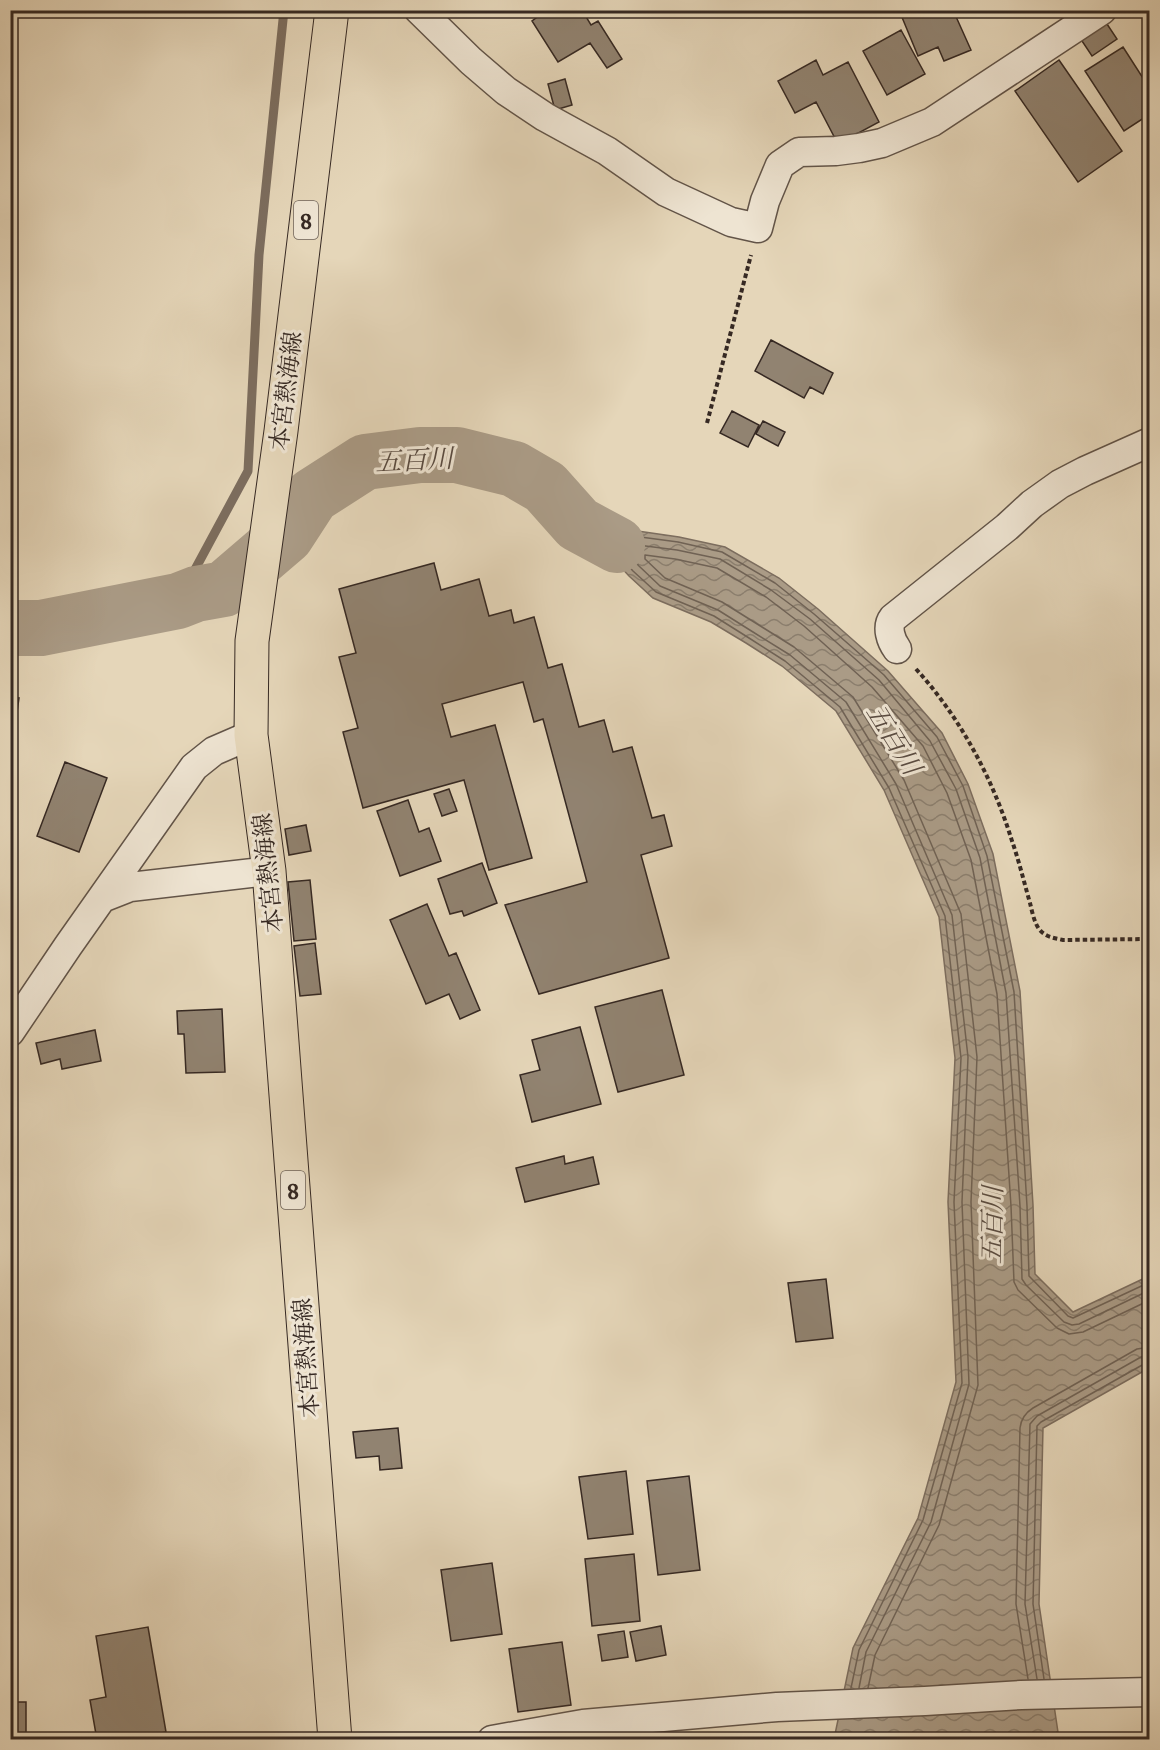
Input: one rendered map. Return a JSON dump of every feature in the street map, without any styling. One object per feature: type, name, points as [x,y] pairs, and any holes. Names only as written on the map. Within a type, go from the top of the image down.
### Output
[{"type":"main road","name":"本宮熱海線","points":[[332,10],[282,430],[252,641],[251,735],[269,871],[335,1740]]},
{"type":"street","points":[[426,12],[471,62],[506,91],[545,117],[607,151],[666,192],[731,222],[758,228],[765,201],[780,165],[799,153],[859,148],[882,142],[932,122],[1102,10]]},
{"type":"street","points":[[897,649],[892,643],[890,634],[890,622],[893,618],[1060,483],[1149,442]]},
{"type":"street","points":[[10,1032],[194,767],[214,751],[251,735]]},
{"type":"street","points":[[102,898],[130,887],[269,871]]},
{"type":"street","points":[[492,1740],[583,1724],[777,1707],[1021,1695],[1149,1692]]},
{"type":"path","points":[[707,423],[758,228]]},
{"type":"path","points":[[897,649],[937,693],[981,765],[1012,839],[1040,930],[1051,938],[1063,940],[1149,939]]},
{"type":"water","points":[[555,497],[572,505],[603,526],[679,537],[725,547],[779,578],[888,671],[942,733],[968,784],[993,854],[1020,991],[1035,1274],[1073,1312],[1149,1276],[1149,1368],[1043,1428],[1039,1604],[1059,1739],[834,1739],[853,1648],[918,1518],[956,1382],[948,1202],[955,1058],[939,917],[884,790],[836,711],[782,666],[746,643],[711,622],[653,598],[606,551],[580,537],[564,516]]},
{"type":"building","points":[[537,10],[582,10],[591,25],[598,21],[622,59],[607,68],[590,43],[558,62],[532,21],[540,15]]},
{"type":"building","points":[[899,10],[953,10],[971,50],[944,61],[938,47],[918,56]]},
{"type":"building","points":[[1105,21],[1117,39],[1092,56],[1080,38]]},
{"type":"building","points":[[901,30],[925,74],[887,95],[863,51]]},
{"type":"building","points":[[1123,47],[1150,89],[1150,114],[1124,131],[1085,71]]},
{"type":"building","points":[[816,60],[823,75],[848,62],[879,122],[838,144],[816,102],[795,113],[778,81]]},
{"type":"building","points":[[1059,60],[1122,151],[1078,182],[1015,91]]},
{"type":"building","points":[[565,79],[572,105],[555,110],[548,84]]},
{"type":"building","points":[[771,340],[833,373],[823,394],[810,387],[804,398],[755,371]]},
{"type":"building","points":[[732,411],[759,425],[748,447],[720,433]]},
{"type":"building","points":[[763,421],[785,432],[778,446],[756,434]]},
{"type":"building","points":[[434,563],[441,590],[479,579],[489,616],[511,610],[514,623],[534,617],[548,668],[562,664],[579,727],[604,720],[613,752],[632,747],[652,818],[664,815],[672,846],[641,855],[669,958],[539,994],[505,905],[587,882],[543,719],[534,722],[523,682],[442,704],[451,737],[495,725],[532,858],[489,870],[464,780],[363,808],[343,732],[358,728],[339,657],[356,653],[339,589]]},
{"type":"building","points":[[10,697],[19,698],[14,733],[10,732]]},
{"type":"building","points":[[65,762],[107,778],[79,852],[37,836]]},
{"type":"building","points":[[449,789],[457,811],[442,816],[434,794]]},
{"type":"building","points":[[408,800],[419,832],[429,828],[441,861],[400,876],[377,811]]},
{"type":"building","points":[[306,825],[311,851],[289,855],[285,829]]},
{"type":"building","points":[[482,863],[497,903],[464,916],[462,911],[450,914],[438,879]]},
{"type":"building","points":[[310,880],[316,939],[294,941],[288,882]]},
{"type":"building","points":[[427,904],[449,956],[456,953],[480,1010],[460,1019],[449,994],[426,1004],[390,920]]},
{"type":"building","points":[[315,943],[321,994],[300,996],[294,946]]},
{"type":"building","points":[[662,990],[684,1075],[618,1092],[595,1007]]},
{"type":"building","points":[[222,1009],[225,1072],[186,1073],[184,1034],[178,1034],[177,1011]]},
{"type":"building","points":[[580,1027],[601,1104],[532,1122],[520,1075],[540,1070],[532,1040]]},
{"type":"building","points":[[95,1030],[101,1061],[62,1069],[60,1059],[41,1064],[36,1043]]},
{"type":"building","points":[[564,1156],[565,1164],[593,1157],[599,1184],[525,1202],[516,1168]]},
{"type":"building","points":[[826,1279],[833,1338],[796,1342],[788,1283]]},
{"type":"building","points":[[398,1428],[402,1468],[380,1470],[379,1456],[356,1458],[353,1432]]},
{"type":"building","points":[[626,1471],[633,1534],[588,1539],[579,1477]]},
{"type":"building","points":[[689,1476],[700,1570],[658,1575],[647,1481]]},
{"type":"building","points":[[634,1554],[640,1621],[592,1626],[585,1559]]},
{"type":"building","points":[[492,1563],[502,1634],[451,1641],[441,1570]]},
{"type":"building","points":[[661,1626],[666,1655],[636,1661],[630,1632]]},
{"type":"building","points":[[148,1627],[166,1732],[124,1740],[97,1740],[90,1700],[106,1697],[96,1636]]},
{"type":"building","points":[[624,1631],[628,1657],[602,1661],[598,1635]]},
{"type":"building","points":[[562,1642],[571,1705],[518,1712],[509,1649]]},
{"type":"building","points":[[10,1702],[26,1702],[26,1739],[10,1740]]},
{"type":"waterway","points":[[178,601],[248,471],[259,255],[284,10]]},
{"type":"waterway","name":"五百川","points":[[10,628],[41,628],[178,601],[196,594],[224,589],[286,536],[312,496],[365,462],[420,455],[457,455],[514,469],[545,487],[578,524],[617,545]]}]
